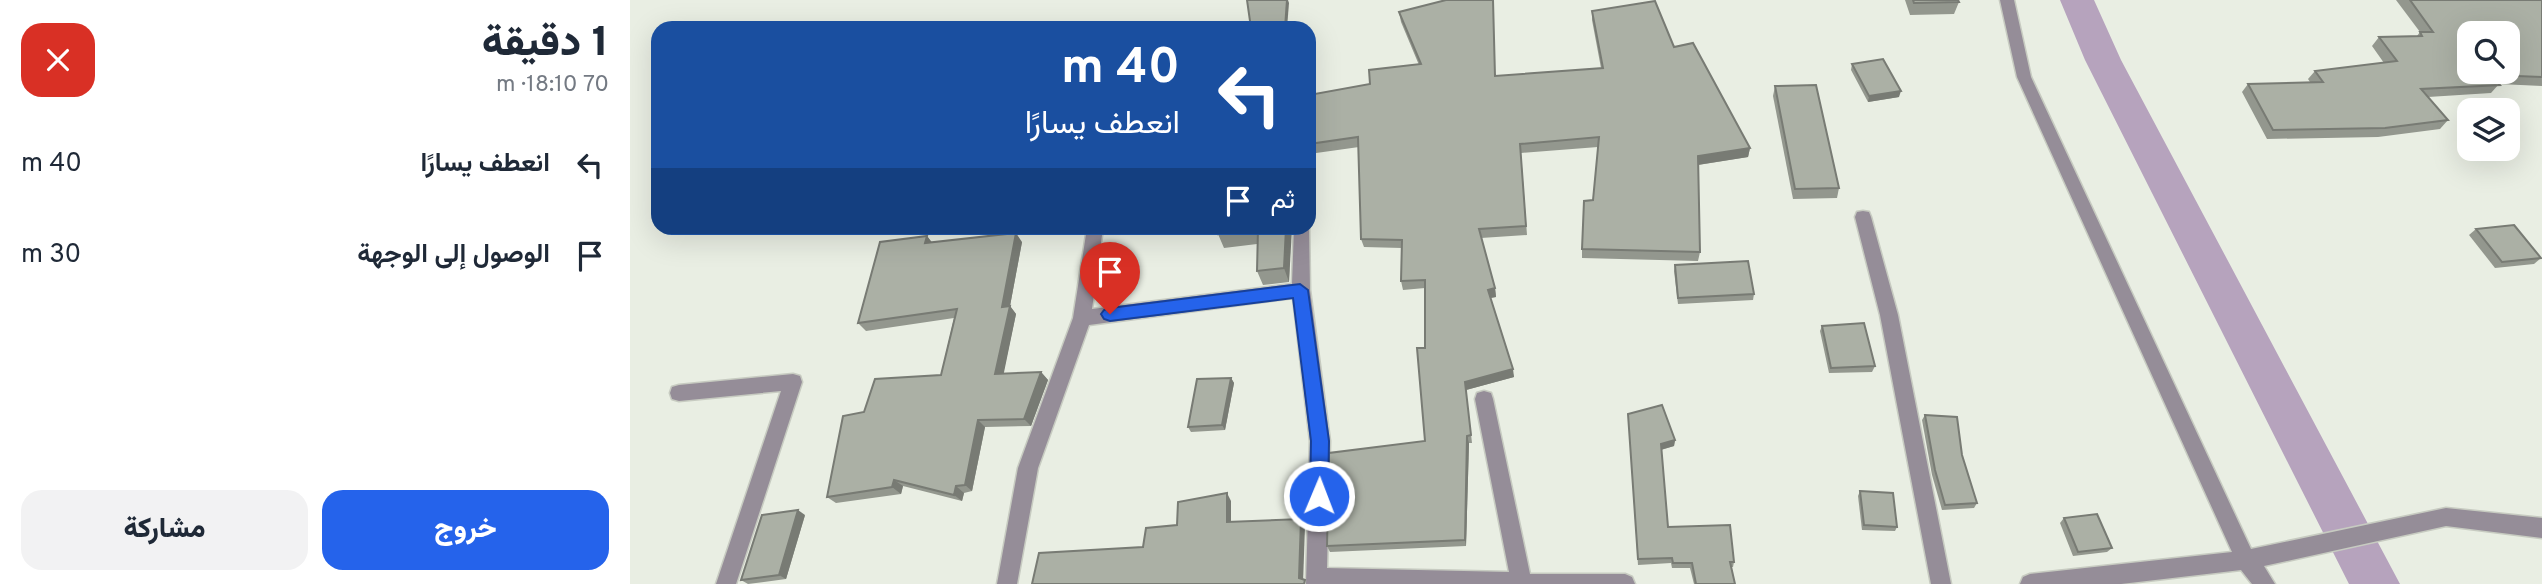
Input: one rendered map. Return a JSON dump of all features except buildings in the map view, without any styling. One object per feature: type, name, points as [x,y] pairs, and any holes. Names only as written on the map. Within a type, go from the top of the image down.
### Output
[{"type":"street","points":[[2007,0],[2024,77],[2246,560],[2265,584]]},
{"type":"street","points":[[1863,217],[1889,315],[1941,584]]},
{"type":"street","points":[[1007,584],[1028,468],[1082,318],[1094,235]]},
{"type":"street","points":[[1302,235],[1300,290],[1320,441],[1317,581],[1625,584]]},
{"type":"street","points":[[1082,318],[1300,290]]},
{"type":"street","points":[[679,393],[793,382],[726,584]]},
{"type":"street","points":[[1484,399],[1520,583]]},
{"type":"street","points":[[2030,584],[2246,560],[2446,517],[2542,528]]},
{"type":"waterway","points":[[2077,0],[2103,60],[2375,584]]},
{"type":"route","points":[[1110,314],[1300,290],[1320,441],[1319,496]]}]
